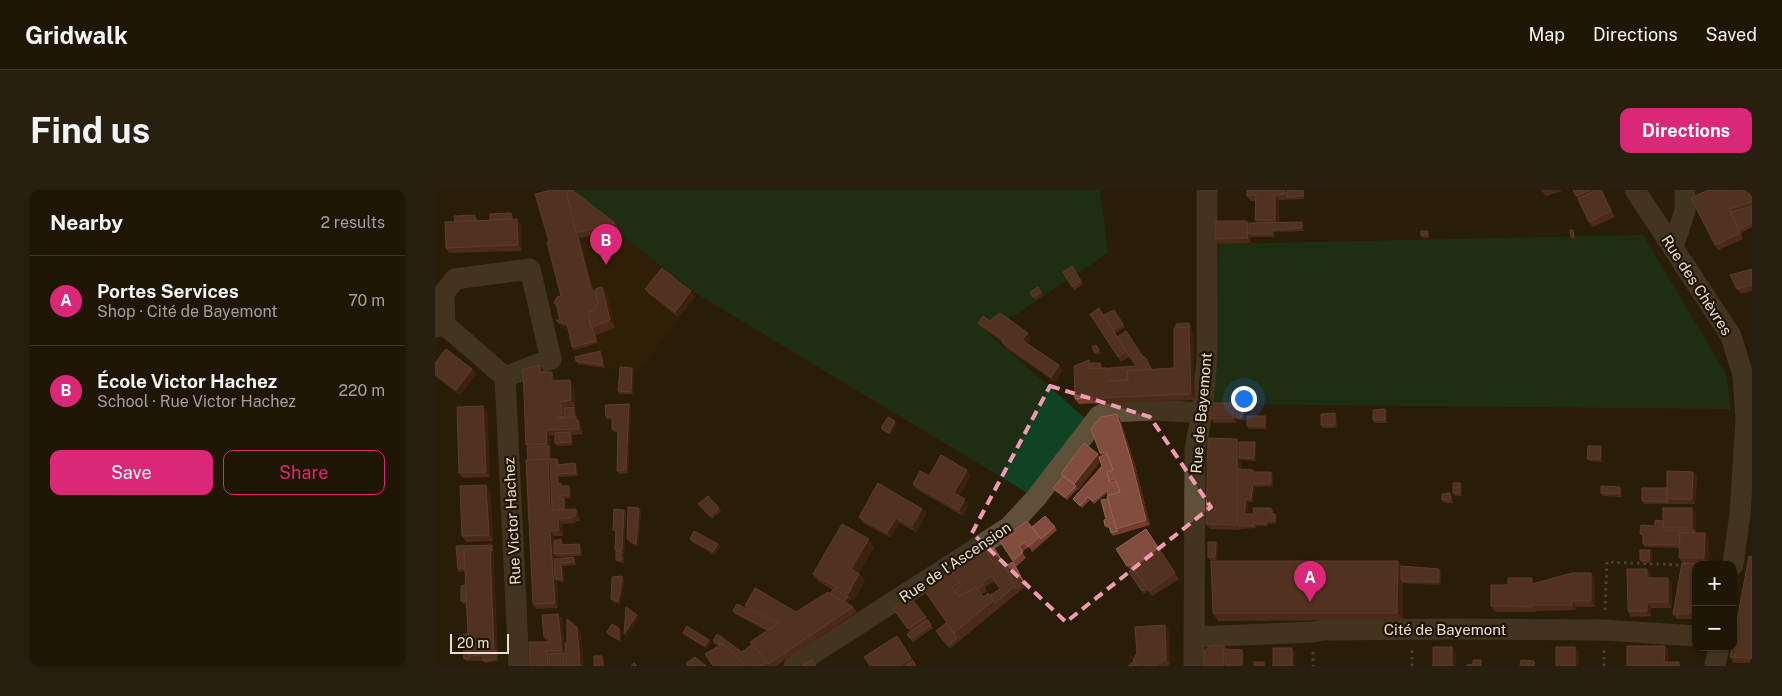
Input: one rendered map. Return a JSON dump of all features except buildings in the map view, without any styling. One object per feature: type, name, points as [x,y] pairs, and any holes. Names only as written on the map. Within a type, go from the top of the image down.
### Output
[{"type":"street","name":"Rue de Bayemont","points":[[1194,666],[1195,449],[1203,413],[1207,358],[1207,190]]},
{"type":"street","name":"Rue des Chèvres","points":[[1635,190],[1731,336],[1743,375],[1746,419],[1746,514],[1734,561]]},
{"type":"street","points":[[1673,247],[1685,211],[1685,190]]},
{"type":"street","points":[[530,269],[551,359],[505,377],[440,326],[443,293],[455,278],[530,269]]},
{"type":"street","name":"Rue Victor Hachez","points":[[505,377],[519,666]]},
{"type":"street","name":"Rue de l'Ascension","points":[[793,666],[1009,527],[1036,498],[1099,416],[1105,413],[1146,410],[1203,413]]},
{"type":"street","name":"Cité de Bayemont","points":[[1195,638],[1324,630],[1450,629],[1604,630],[1692,636]]},
{"type":"street","points":[[1715,666],[1718,651]]},
{"type":"path","points":[[1604,630],[1607,562],[1686,565]]},
{"type":"highlighted area","points":[[1050,386],[1150,417],[1211,507],[1066,622],[972,533]]},
{"type":"shaded area","points":[[536,196],[616,231],[697,294],[640,370],[606,369],[578,365],[570,332],[561,328],[556,311],[559,304],[563,303]]},
{"type":"green space","points":[[569,190],[1100,190],[1108,253],[988,333],[1087,420],[1029,494],[697,294],[616,231],[603,235]]},
{"type":"green space","points":[[1643,235],[1726,374],[1731,409],[1212,404],[1219,244]]},
{"type":"place","name":"École Victor Hachez","points":[[606,265]]},
{"type":"place","name":"Portes Services","points":[[1310,602]]}]
